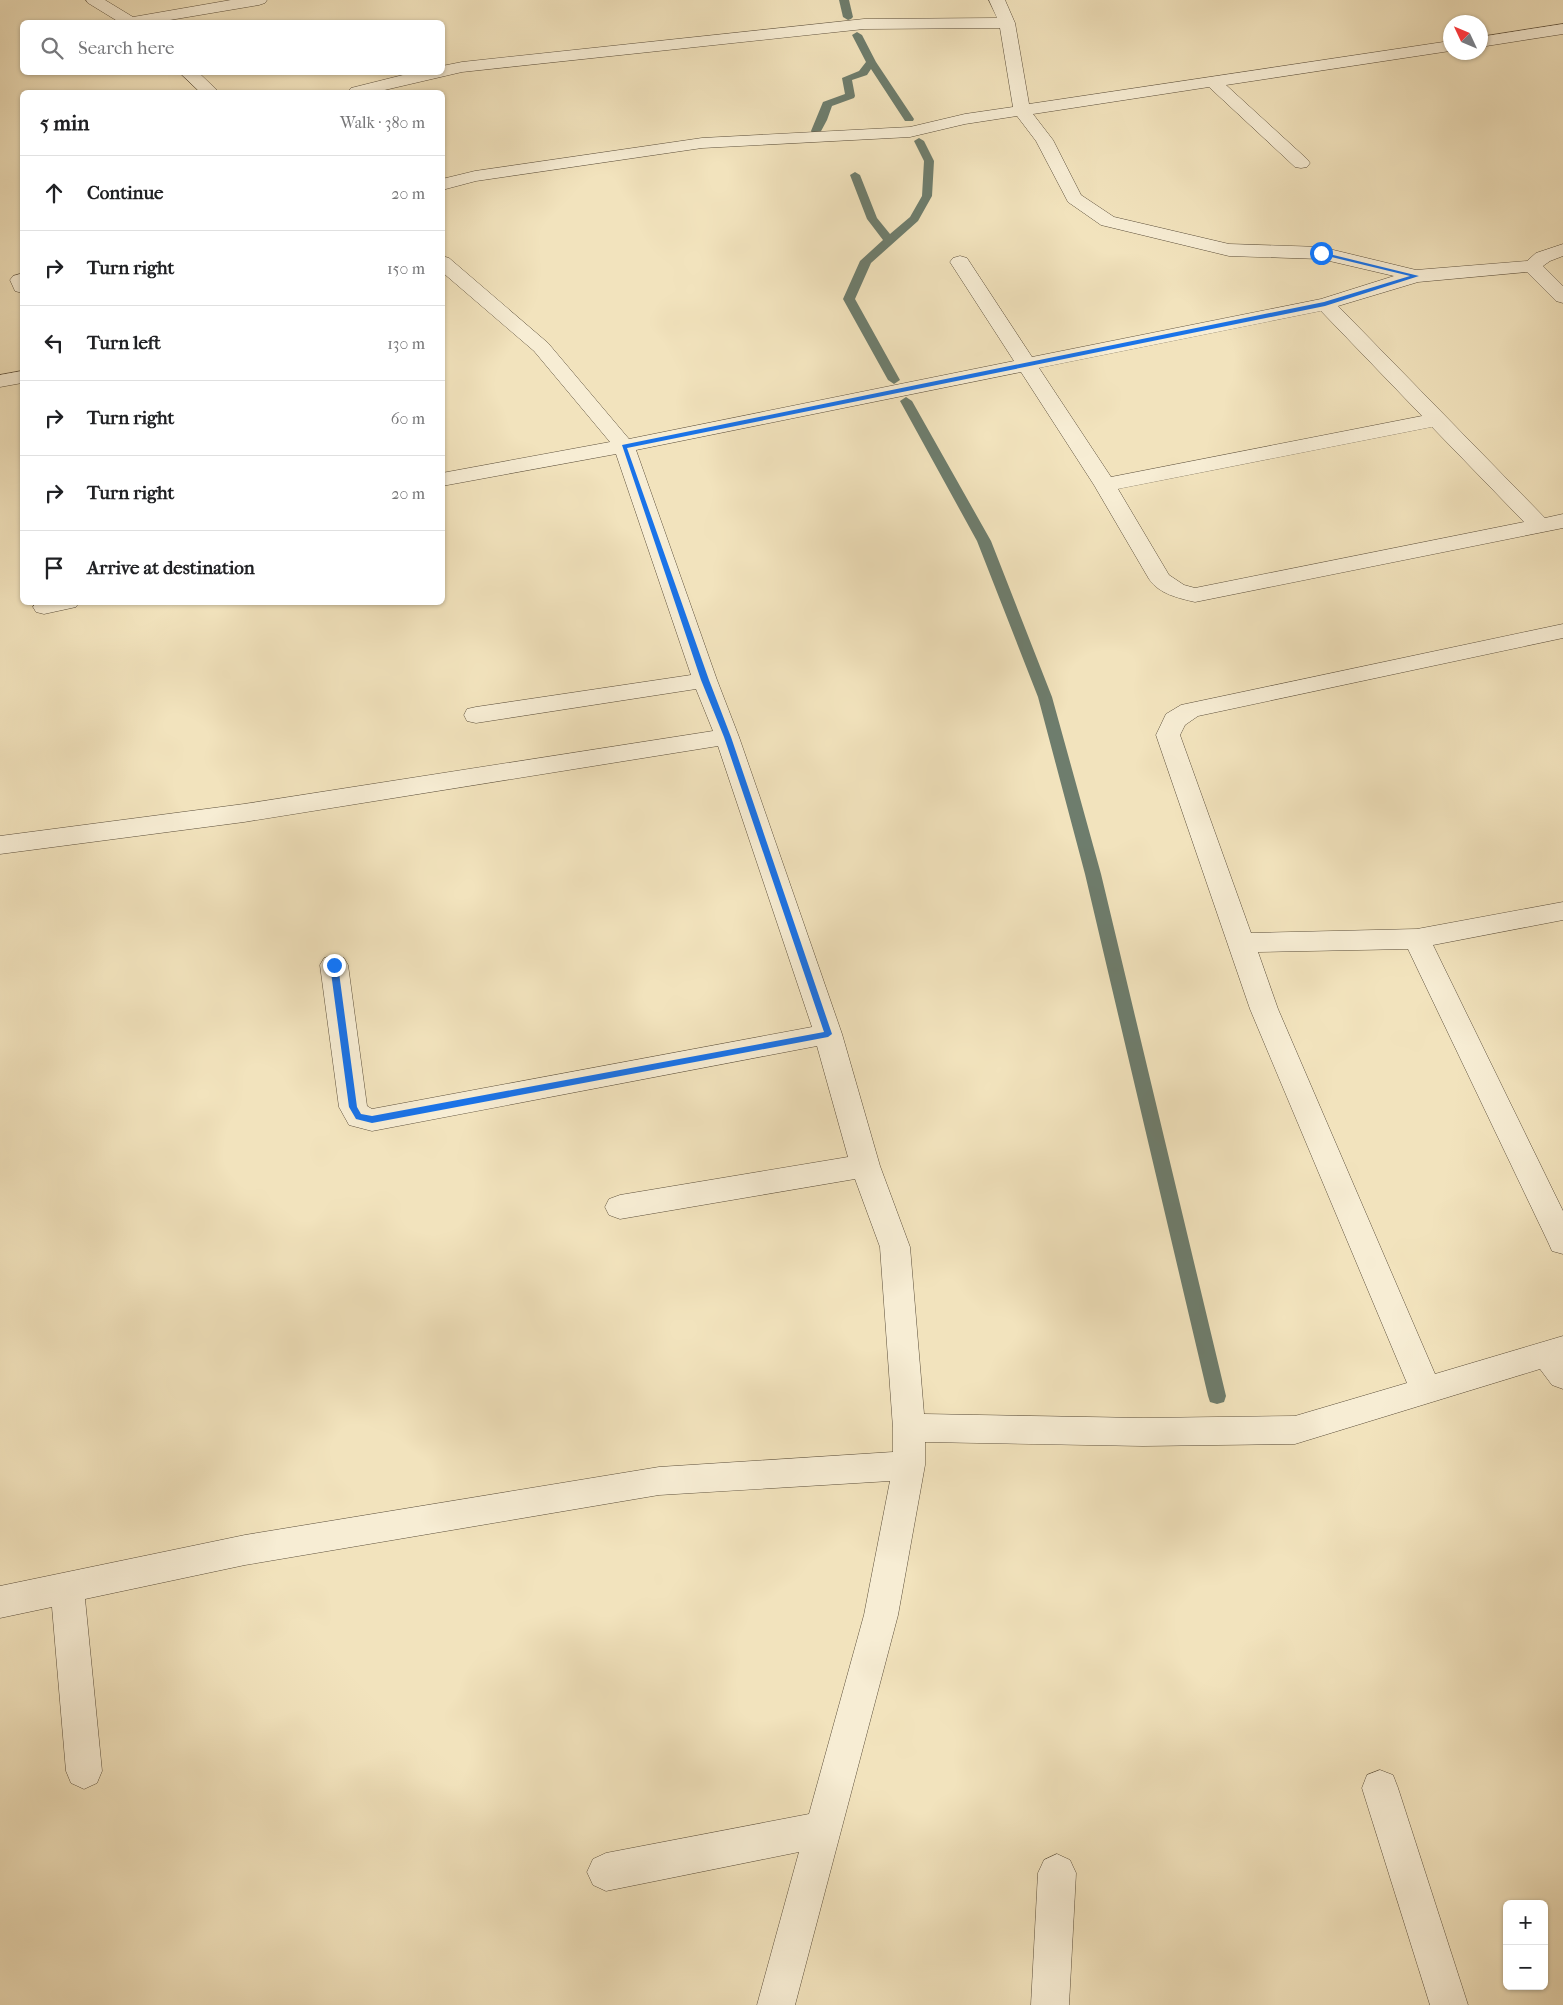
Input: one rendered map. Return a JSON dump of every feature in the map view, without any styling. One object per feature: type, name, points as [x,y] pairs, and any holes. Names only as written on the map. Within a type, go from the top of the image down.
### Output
[{"type":"street","points":[[94,0],[129,20]]},
{"type":"street","points":[[144,20],[259,0]]},
{"type":"street","points":[[997,0],[1007,23],[1022,110],[1044,140],[1074,198],[1108,221],[1229,250],[1321,253],[1416,276]]},
{"type":"street","points":[[445,70],[462,67],[864,24],[1007,23]]},
{"type":"street","points":[[1488,41],[1563,29]]},
{"type":"street","points":[[445,184],[475,176],[702,143],[910,132],[965,119],[1443,47]]},
{"type":"street","points":[[190,75],[208,90]]},
{"type":"street","points":[[365,90],[426,75]]},
{"type":"street","points":[[1213,82],[1301,163]]},
{"type":"street","points":[[445,479],[624,446],[1325,304],[1416,276],[1532,266],[1543,258],[1563,250]]},
{"type":"street","points":[[960,262],[1105,485],[1160,579],[1176,590],[1194,595],[1563,521]]},
{"type":"street","points":[[1532,266],[1563,297]]},
{"type":"street","points":[[445,267],[454,283],[541,347],[624,446],[705,680],[727,737],[828,1034],[865,1166],[895,1247],[909,1428],[909,1465],[881,1615],[776,2005]]},
{"type":"street","points":[[1325,304],[1539,525]]},
{"type":"street","points":[[0,382],[20,377]]},
{"type":"street","points":[[1105,485],[1436,420]]},
{"type":"street","points":[[44,607],[54,605]]},
{"type":"street","points":[[1426,1391],[1264,1009],[1168,735],[1175,720],[1190,710],[1563,631]]},
{"type":"street","points":[[476,715],[705,680]]},
{"type":"street","points":[[0,845],[244,813],[727,737]]},
{"type":"street","points":[[1241,943],[1417,939],[1563,911]]},
{"type":"street","points":[[1417,939],[1563,1242]]},
{"type":"street","points":[[334,965],[353,1107],[359,1117],[372,1120],[828,1034]]},
{"type":"street","points":[[620,1207],[865,1166]]},
{"type":"street","points":[[909,1428],[1143,1432],[1295,1430],[1426,1391],[1558,1360]]},
{"type":"street","points":[[0,1602],[245,1550],[659,1481],[909,1465]]},
{"type":"street","points":[[67,1588],[84,1771]]},
{"type":"street","points":[[1380,1788],[1450,2005]]},
{"type":"street","points":[[606,1872],[823,1829]]},
{"type":"street","points":[[1050,2005],[1057,1873]]},
{"type":"waterway","points":[[844,0],[848,17]]},
{"type":"waterway","points":[[857,35],[871,62]]},
{"type":"waterway","points":[[816,131],[827,104],[850,96],[847,78],[863,73],[871,62]]},
{"type":"waterway","points":[[871,62],[909,119]]},
{"type":"waterway","points":[[890,240],[914,219],[927,196],[929,161],[919,141]]},
{"type":"waterway","points":[[855,175],[872,219],[890,240]]},
{"type":"waterway","points":[[890,240],[866,261],[849,299],[894,380]]},
{"type":"waterway","points":[[906,401],[984,541],[1045,697],[1093,874],[1217,1396]]},
{"type":"route","points":[[334,965],[353,1107],[359,1117],[372,1120],[828,1034],[727,737],[705,680],[624,446],[1325,304],[1416,276],[1321,253]]}]
